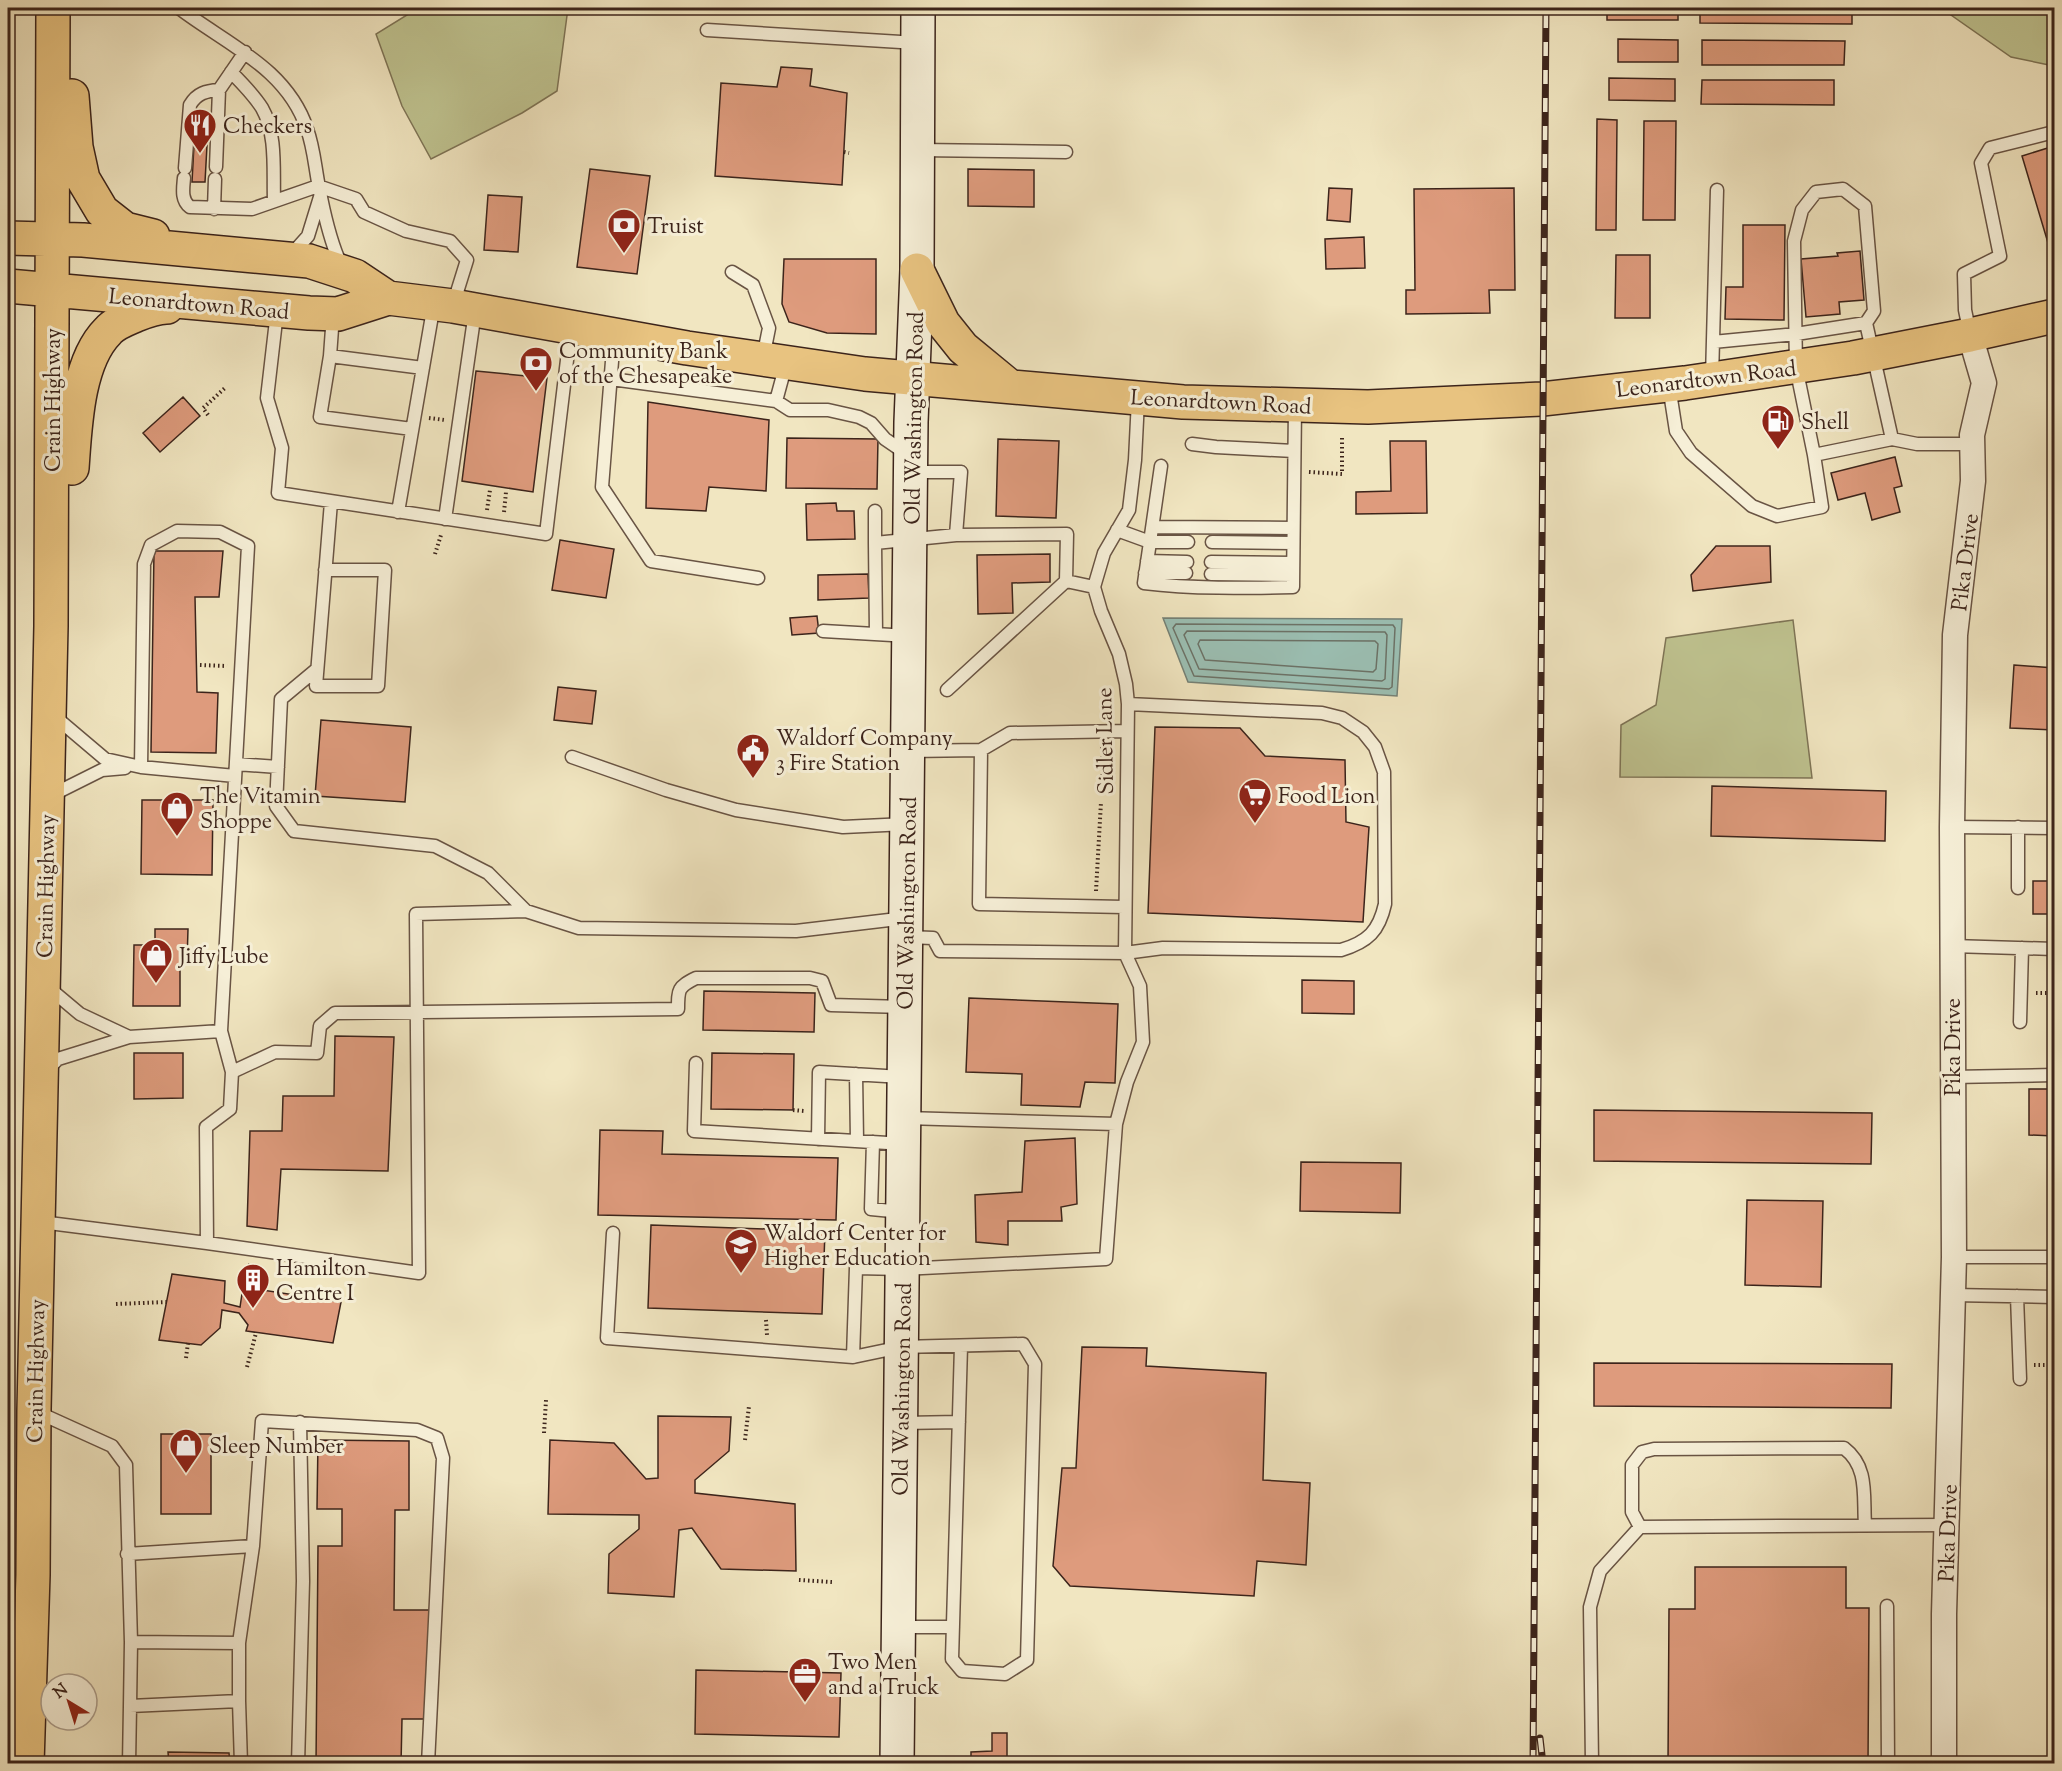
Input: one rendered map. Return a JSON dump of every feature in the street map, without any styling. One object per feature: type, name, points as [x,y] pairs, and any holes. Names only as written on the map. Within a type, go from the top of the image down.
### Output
[{"type":"highway","name":"Crain Highway","points":[[27,1764],[33,1575],[34,1410],[52,504],[53,8]]},
{"type":"highway","points":[[63,8],[69,52],[76,147],[83,179],[102,211],[125,229],[222,253]]},
{"type":"highway","name":"Leonardtown Road","points":[[8,238],[83,240],[309,261],[355,276],[388,298]]},
{"type":"highway","points":[[917,270],[943,323],[963,348],[1008,385]]},
{"type":"highway","name":"Leonardtown Road","points":[[8,286],[277,311],[338,314],[388,298],[775,361],[912,379],[1008,385],[1138,398],[1368,407],[1542,399],[1712,380],[1872,354],[2055,316]]},
{"type":"highway","points":[[47,760],[77,402],[85,373],[108,331],[122,321],[163,307],[221,306]]},
{"type":"main road","name":"Old Washington Road","points":[[897,1764],[903,1212],[894,1135],[904,1077],[910,464],[917,270],[918,8]]},
{"type":"street","name":"Pika Drive","points":[[1944,1764],[1944,1614],[1954,1257],[1952,827],[1955,635],[1972,491],[1972,435],[1984,382],[1970,335]]},
{"type":"lane","points":[[179,8],[245,52],[276,78],[299,109],[308,130],[333,247],[344,272]]},
{"type":"lane","points":[[707,30],[918,43]]},
{"type":"lane","points":[[214,209],[219,90],[245,52]]},
{"type":"lane","points":[[231,72],[251,93],[263,110],[269,125],[272,141],[274,200]]},
{"type":"lane","points":[[219,90],[200,94],[190,105],[183,198],[190,207],[252,209],[274,200],[320,191],[356,200],[364,212],[406,231],[450,241],[467,260],[454,307],[423,368],[398,512]]},
{"type":"lane","points":[[1970,335],[1965,310],[1964,274],[2000,255],[1981,163],[1990,148],[2055,132]]},
{"type":"lane","points":[[917,150],[1066,152]]},
{"type":"lane","points":[[1669,385],[1676,432],[1691,453],[1752,506],[1777,516],[1822,507],[1796,367],[1796,334],[1794,241],[1802,210],[1816,192],[1843,189],[1865,206],[1874,311],[1866,322],[1796,334],[1713,342]]},
{"type":"lane","points":[[1712,380],[1718,190]]},
{"type":"lane","points":[[287,259],[308,236],[320,191]]},
{"type":"lane","points":[[732,272],[753,285],[770,328],[775,361],[776,401]]},
{"type":"lane","points":[[445,519],[454,307]]},
{"type":"lane","points":[[277,311],[267,398],[282,448],[278,493],[546,534],[571,327]]},
{"type":"lane","points":[[334,313],[320,417],[412,429]]},
{"type":"lane","points":[[1866,322],[1892,440]]},
{"type":"lane","points":[[614,334],[602,487],[651,561],[758,578]]},
{"type":"lane","points":[[330,356],[423,368]]},
{"type":"lane","points":[[611,378],[776,401],[790,410],[828,410],[859,417],[871,423],[910,464],[961,472],[956,535]]},
{"type":"lane","points":[[1066,581],[1094,587],[1104,553],[1129,510],[1135,460],[1138,398]]},
{"type":"lane","points":[[1161,466],[1144,583],[1241,588],[1293,587],[1295,405]]},
{"type":"lane","points":[[1814,455],[1892,440],[1917,444],[1972,444]]},
{"type":"lane","points":[[1192,444],[1294,451]]},
{"type":"lane","points":[[325,570],[385,570],[378,686],[316,686],[330,502]]},
{"type":"lane","points":[[875,511],[876,634]]},
{"type":"lane","points":[[1153,527],[1293,528]]},
{"type":"lane","points":[[1117,530],[1150,542],[1188,542]]},
{"type":"lane","points":[[141,767],[144,564],[151,545],[177,531],[220,532],[248,546],[221,1031],[232,1072],[230,1109],[206,1127],[207,1243]]},
{"type":"lane","points":[[875,543],[956,535],[1067,534],[1066,581],[947,690]]},
{"type":"lane","points":[[1212,543],[1293,543]]},
{"type":"lane","points":[[1146,567],[1186,567]]},
{"type":"lane","points":[[1211,568],[1293,569]]},
{"type":"lane","name":"Sidler Lane","points":[[1094,587],[1101,611],[1119,654],[1128,704],[1125,953]]},
{"type":"lane","points":[[823,631],[909,636]]},
{"type":"lane","points":[[317,669],[281,699],[276,806],[294,831],[435,846],[488,873],[526,911]]},
{"type":"lane","points":[[38,1221],[419,1273],[416,914],[526,911],[579,928],[796,931],[906,927],[933,938],[940,951],[1125,953],[1163,948],[1341,950],[1356,946],[1370,936],[1381,922],[1385,904],[1384,772],[1375,747],[1363,732],[1342,718],[1322,713],[1128,704]]},
{"type":"lane","points":[[51,713],[103,758],[141,767]]},
{"type":"lane","points":[[908,751],[981,750],[1010,733],[1127,731]]},
{"type":"lane","points":[[981,750],[978,904],[1125,907]]},
{"type":"lane","points":[[572,757],[666,790],[736,810],[843,827],[907,824]]},
{"type":"lane","points":[[46,798],[102,770],[141,767],[236,770],[278,767]]},
{"type":"lane","points":[[1952,827],[2055,828]]},
{"type":"lane","points":[[2018,828],[2018,888]]},
{"type":"lane","points":[[1952,946],[2055,948]]},
{"type":"lane","points":[[2020,1022],[2022,948]]},
{"type":"lane","points":[[853,1357],[856,1268],[902,1269],[1106,1259],[1116,1124],[1127,1082],[1143,1042],[1140,986],[1125,953]]},
{"type":"lane","points":[[232,1072],[275,1052],[317,1053],[320,1026],[335,1013],[678,1009],[678,993],[682,985],[696,978],[810,978],[822,981],[831,1005],[905,1007]]},
{"type":"lane","points":[[43,983],[80,1014],[129,1037]]},
{"type":"lane","points":[[41,1076],[58,1059],[129,1037],[221,1031]]},
{"type":"lane","points":[[696,1063],[694,1131],[857,1141],[894,1135],[1116,1124]]},
{"type":"lane","points":[[818,1139],[819,1072],[904,1077]]},
{"type":"lane","points":[[856,1074],[857,1141]]},
{"type":"lane","points":[[1952,1077],[2055,1075]]},
{"type":"lane","points":[[613,1233],[607,1338],[853,1357],[901,1347],[1023,1344],[1035,1364],[1027,1660],[1005,1674],[962,1671],[952,1659],[961,1346]]},
{"type":"lane","points":[[1954,1257],[2055,1257]]},
{"type":"lane","points":[[1953,1295],[2055,1297]]},
{"type":"lane","points":[[2017,1296],[2020,1379]]},
{"type":"lane","points":[[34,1410],[112,1446],[126,1465],[131,1642],[129,1764]]},
{"type":"lane","points":[[241,1764],[240,1642],[253,1546],[262,1421],[417,1430],[437,1438],[443,1458],[428,1764]]},
{"type":"lane","points":[[298,1764],[303,1581],[300,1422]]},
{"type":"lane","points":[[901,1423],[959,1422]]},
{"type":"lane","points":[[1640,1527],[1632,1512],[1632,1465],[1642,1452],[1654,1449],[1844,1448],[1854,1456],[1862,1470],[1865,1525]]},
{"type":"lane","points":[[1592,1764],[1590,1608],[1600,1571],[1640,1527],[1947,1525]]},
{"type":"lane","points":[[127,1554],[253,1546]]},
{"type":"lane","points":[[1887,1606],[1888,1764]]},
{"type":"lane","points":[[899,1627],[953,1627]]},
{"type":"lane","points":[[131,1642],[240,1642]]},
{"type":"lane","points":[[130,1706],[239,1701]]},
{"type":"path","points":[[208,415],[203,408],[225,388]]},
{"type":"path","points":[[414,416],[455,422]]},
{"type":"path","points":[[1294,471],[1342,474],[1342,438]]},
{"type":"path","points":[[200,665],[242,667]]},
{"type":"path","points":[[1101,732],[1102,780]]},
{"type":"path","points":[[1095,906],[1101,802]]},
{"type":"path","points":[[245,1277],[250,1263]]},
{"type":"path","points":[[116,1304],[167,1302]]},
{"type":"path","points":[[247,1367],[256,1333]]},
{"type":"path","points":[[186,1358],[188,1343]]},
{"type":"path","points":[[543,1433],[546,1400]]},
{"type":"path","points":[[745,1440],[749,1406]]},
{"type":"path","points":[[799,1580],[832,1582]]},
{"type":"green space","points":[[402,8],[568,8],[557,91],[522,113],[431,159],[402,106],[376,34],[407,15]]},
{"type":"green space","points":[[1941,8],[2054,8],[2054,66],[2011,57]]},
{"type":"green space","points":[[1793,620],[1812,778],[1620,777],[1621,725],[1656,705],[1666,638]]},
{"type":"water","points":[[1163,618],[1402,619],[1397,696],[1188,682]]},
{"type":"building","points":[[1607,8],[1678,8],[1678,20],[1607,20]]},
{"type":"building","points":[[1700,8],[1852,8],[1852,24],[1700,23]]},
{"type":"building","points":[[1618,39],[1678,40],[1678,62],[1618,62]]},
{"type":"building","points":[[1702,40],[1845,41],[1844,65],[1702,65]]},
{"type":"building","points":[[781,67],[812,69],[810,86],[847,93],[842,185],[715,176],[721,83],[777,87]]},
{"type":"building","points":[[1609,78],[1675,79],[1675,101],[1609,100]]},
{"type":"building","points":[[1702,80],[1834,80],[1834,105],[1701,104]]},
{"type":"building","points":[[1597,119],[1617,120],[1616,230],[1596,230]]},
{"type":"building","points":[[1644,121],[1676,121],[1675,220],[1643,220]]},
{"type":"building","name":"Checkers","points":[[195,126],[208,127],[205,182],[192,182]]},
{"type":"building","points":[[2054,146],[2054,263],[2022,156]]},
{"type":"building","points":[[590,169],[650,176],[637,274],[577,267]]},
{"type":"building","points":[[968,169],[1034,170],[1034,207],[968,206]]},
{"type":"building","points":[[1329,188],[1352,189],[1350,222],[1327,220]]},
{"type":"building","points":[[1514,188],[1515,290],[1489,290],[1490,313],[1406,314],[1406,290],[1415,290],[1414,189]]},
{"type":"building","points":[[488,195],[522,197],[518,252],[484,250]]},
{"type":"building","points":[[1743,225],[1785,225],[1784,320],[1725,319],[1726,287],[1743,287]]},
{"type":"building","points":[[1364,237],[1365,268],[1326,269],[1325,239]]},
{"type":"building","points":[[1860,251],[1864,300],[1839,302],[1840,314],[1806,317],[1801,259],[1838,256],[1837,253]]},
{"type":"building","points":[[1616,255],[1650,255],[1650,318],[1615,318]]},
{"type":"building","points":[[784,259],[876,259],[876,334],[827,333],[789,322],[782,304]]},
{"type":"building","points":[[476,371],[547,378],[533,492],[462,481]]},
{"type":"building","points":[[183,397],[200,416],[160,452],[143,433]]},
{"type":"building","points":[[648,402],[769,420],[766,491],[709,487],[706,511],[646,508]]},
{"type":"building","points":[[787,438],[878,439],[877,489],[786,488]]},
{"type":"building","points":[[998,439],[1059,441],[1056,518],[996,516]]},
{"type":"building","points":[[1390,441],[1426,441],[1427,513],[1356,514],[1356,492],[1391,491]]},
{"type":"building","points":[[1895,457],[1902,486],[1894,488],[1900,512],[1872,520],[1865,493],[1838,500],[1831,473]]},
{"type":"building","points":[[836,503],[837,511],[854,511],[855,539],[807,540],[806,504]]},
{"type":"building","points":[[560,540],[614,549],[606,598],[552,590]]},
{"type":"building","points":[[1716,546],[1770,546],[1771,582],[1693,591],[1691,575]]},
{"type":"building","points":[[154,551],[223,551],[219,597],[195,597],[197,692],[218,693],[216,753],[151,752]]},
{"type":"building","points":[[1050,554],[1050,582],[1012,583],[1013,613],[978,614],[977,555]]},
{"type":"building","points":[[868,574],[869,598],[818,600],[818,575]]},
{"type":"building","points":[[817,616],[819,633],[792,635],[790,618]]},
{"type":"building","points":[[2014,665],[2054,668],[2054,730],[2010,728]]},
{"type":"building","points":[[558,687],[596,691],[592,724],[554,720]]},
{"type":"building","points":[[321,720],[411,727],[405,802],[315,796]]},
{"type":"building","name":"Food Lion","points":[[1155,727],[1240,728],[1265,756],[1345,760],[1346,822],[1369,827],[1363,922],[1148,913]]},
{"type":"building","points":[[1712,786],[1886,791],[1885,841],[1711,836]]},
{"type":"building","name":"The Vitamin Shoppe","points":[[142,800],[213,800],[212,875],[141,874]]},
{"type":"building","points":[[2033,881],[2054,881],[2054,914],[2033,914]]},
{"type":"building","name":"Jiffy Lube","points":[[155,929],[188,929],[187,962],[180,961],[180,1006],[133,1006],[134,945],[155,945]]},
{"type":"building","points":[[1302,980],[1354,981],[1354,1014],[1302,1013]]},
{"type":"building","points":[[704,991],[815,993],[814,1032],[703,1030]]},
{"type":"building","points":[[969,998],[1118,1004],[1115,1083],[1085,1082],[1080,1107],[1021,1105],[1022,1074],[966,1072]]},
{"type":"building","points":[[335,1036],[394,1037],[388,1171],[281,1169],[277,1230],[247,1226],[250,1131],[282,1131],[283,1096],[334,1096]]},
{"type":"building","points":[[134,1053],[183,1053],[183,1098],[134,1099]]},
{"type":"building","points":[[712,1053],[794,1054],[793,1110],[711,1109]]},
{"type":"building","points":[[2029,1089],[2054,1089],[2054,1136],[2029,1135]]},
{"type":"building","points":[[1594,1110],[1872,1113],[1871,1164],[1594,1161]]},
{"type":"building","points":[[600,1130],[663,1131],[662,1154],[838,1158],[836,1220],[598,1215]]},
{"type":"building","points":[[1075,1138],[1077,1204],[1061,1207],[1062,1221],[1008,1221],[1008,1245],[976,1242],[975,1195],[1022,1192],[1025,1141]]},
{"type":"building","points":[[1301,1162],[1401,1163],[1400,1213],[1300,1211]]},
{"type":"building","points":[[1747,1200],[1823,1201],[1821,1287],[1745,1285]]},
{"type":"building","points":[[651,1225],[825,1231],[822,1314],[648,1308]]},
{"type":"building","name":"Hamilton Centre I","points":[[172,1274],[225,1281],[224,1303],[240,1307],[243,1287],[341,1302],[333,1343],[246,1331],[248,1325],[239,1313],[222,1310],[220,1328],[201,1345],[159,1340]]},
{"type":"building","points":[[1082,1347],[1147,1348],[1146,1366],[1266,1373],[1263,1480],[1310,1483],[1306,1565],[1257,1561],[1254,1596],[1070,1586],[1053,1566],[1062,1468],[1076,1468]]},
{"type":"building","points":[[1594,1363],[1892,1364],[1891,1408],[1594,1406]]},
{"type":"building","points":[[658,1416],[731,1417],[729,1451],[695,1480],[695,1493],[795,1504],[796,1571],[721,1569],[692,1528],[679,1530],[674,1597],[608,1593],[609,1554],[639,1529],[639,1515],[548,1514],[550,1440],[614,1443],[646,1479],[658,1478]]},
{"type":"building","name":"Sleep Number","points":[[161,1434],[211,1434],[211,1514],[161,1514]]},
{"type":"building","points":[[318,1440],[409,1441],[409,1510],[395,1510],[394,1610],[430,1610],[428,1719],[402,1719],[401,1764],[316,1764],[318,1546],[342,1546],[342,1509],[317,1509]]},
{"type":"building","points":[[1695,1567],[1846,1567],[1846,1608],[1869,1608],[1868,1764],[1668,1764],[1669,1609],[1695,1609]]},
{"type":"building","points":[[696,1670],[841,1673],[839,1737],[695,1734]]},
{"type":"building","points":[[992,1733],[1007,1733],[1007,1764],[971,1764],[971,1752],[992,1751]]},
{"type":"building","points":[[168,1752],[229,1753],[230,1764],[169,1764]]},
{"type":"railway","points":[[1533,1764],[1546,8]]},
{"type":"railway","points":[[1540,1738],[1543,1764]]},
{"type":"place","name":"Checkers","points":[[200,154]]},
{"type":"place","name":"Truist","points":[[624,254]]},
{"type":"place","name":"Community Bank of the Chesapeake","points":[[536,392]]},
{"type":"place","name":"Shell","points":[[1778,450]]},
{"type":"place","name":"Waldorf Company 3 Fire Station","points":[[753,779]]},
{"type":"place","name":"Food Lion","points":[[1255,824]]},
{"type":"place","name":"The Vitamin Shoppe","points":[[177,837]]},
{"type":"place","name":"Jiffy Lube","points":[[156,984]]},
{"type":"place","name":"Waldorf Center for Higher Education","points":[[741,1274]]},
{"type":"place","name":"Hamilton Centre I","points":[[253,1309]]},
{"type":"place","name":"Sleep Number","points":[[186,1474]]},
{"type":"place","name":"Two Men and a Truck","points":[[805,1703]]}]
